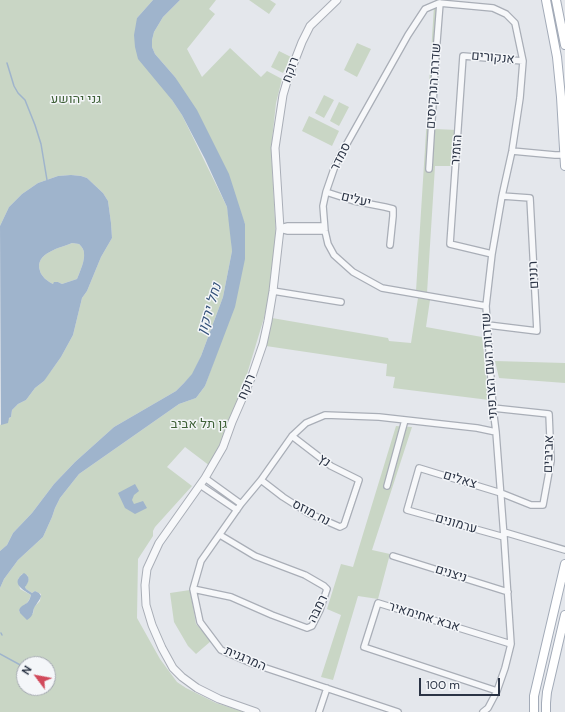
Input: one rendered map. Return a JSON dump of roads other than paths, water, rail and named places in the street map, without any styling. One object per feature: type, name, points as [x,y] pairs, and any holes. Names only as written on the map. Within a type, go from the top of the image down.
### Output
[{"type":"main road","points":[[546,0],[557,57],[565,166]]},
{"type":"main road","points":[[556,0],[565,45]]},
{"type":"main road","points":[[534,712],[534,696],[565,564]]},
{"type":"main road","points":[[546,712],[547,692],[565,615]]},
{"type":"street","name":"רוקח","points":[[256,712],[219,699],[197,688],[173,668],[152,625],[146,605],[145,585],[148,564],[159,543],[205,478],[224,447],[232,422],[253,374],[266,332],[274,291],[280,229],[275,148],[282,95],[296,56],[310,26],[337,0]]},
{"type":"street","name":"שדרות העם הצרפתי","points":[[440,2],[493,8],[506,14],[515,23],[523,61],[520,98],[512,151],[502,196],[492,254],[486,306],[511,644],[505,668],[490,710]]},
{"type":"street","name":"שדרת הנרקיסים","points":[[429,169],[440,2]]},
{"type":"street","name":"סמדר","points":[[440,2],[425,9],[408,35],[336,163],[323,206],[325,228],[328,244],[334,255],[353,272],[382,288],[486,306]]},
{"type":"street","name":"אנקורים","points":[[463,56],[523,61]]},
{"type":"street","name":"הזמיר","points":[[463,56],[450,244],[492,254]]},
{"type":"street","points":[[512,151],[545,155],[565,155]]},
{"type":"street","name":"יעלים","points":[[326,192],[354,201],[393,209],[390,245]]},
{"type":"street","name":"רננים","points":[[488,325],[537,330],[530,198],[502,196]]},
{"type":"street","points":[[280,229],[288,231],[325,228]]},
{"type":"street","points":[[274,291],[342,302]]},
{"type":"street","name":"אביבים","points":[[493,408],[549,414],[551,461],[543,505],[531,505],[501,493]]},
{"type":"street","name":"המרגנית","points":[[398,712],[251,663],[221,650],[200,622],[193,589],[201,561],[241,504],[261,480],[292,436],[306,423],[325,415],[379,417],[477,428],[496,432]]},
{"type":"street","points":[[387,486],[405,420]]},
{"type":"street","name":"נץ","points":[[292,436],[331,466],[359,480]]},
{"type":"street","name":"צאלים","points":[[407,510],[419,468],[501,493]]},
{"type":"street","points":[[205,478],[241,504]]},
{"type":"street","name":"נח מוזס","points":[[261,480],[308,514],[340,527],[344,525],[359,480]]},
{"type":"street","points":[[200,485],[237,510]]},
{"type":"street","name":"ערמונים","points":[[407,510],[565,550]]},
{"type":"street","name":"רמבה","points":[[193,589],[231,597],[307,628],[312,626],[315,621],[327,589],[324,586],[305,575],[255,556],[220,535]]},
{"type":"street","name":"ניצנים","points":[[393,556],[508,592]]},
{"type":"street","name":"אבא אחימאיר","points":[[497,691],[364,647],[378,603],[511,644]]},
{"type":"street","points":[[319,712],[327,688]]},
{"type":"street","points":[[483,712],[490,710]]},
{"type":"water","points":[[153,0],[180,0],[163,17],[154,32],[152,47],[155,54],[175,77],[197,110],[229,174],[245,224],[245,259],[235,307],[205,386],[196,398],[179,404],[79,474],[60,498],[43,537],[18,560],[4,579],[0,588],[0,551],[7,545],[13,533],[32,513],[54,484],[75,462],[114,427],[176,391],[184,383],[192,374],[201,356],[223,297],[232,251],[227,207],[205,159],[182,115],[172,100],[138,59],[135,47],[134,35],[137,18]]},
{"type":"water","points":[[71,175],[87,178],[103,193],[108,201],[112,238],[101,257],[87,291],[82,298],[73,335],[61,357],[44,381],[35,388],[26,400],[18,404],[12,410],[8,423],[1,425],[0,226],[9,207],[22,194],[38,183],[58,176]],"holes":[[[72,243],[79,244],[84,250],[84,259],[77,279],[62,284],[58,282],[54,282],[53,284],[45,279],[41,273],[39,265],[44,256],[55,249]]]},
{"type":"water","points":[[135,484],[139,491],[134,495],[132,500],[134,504],[143,501],[147,508],[135,514],[125,508],[118,493]]},
{"type":"water","points":[[24,573],[28,576],[28,581],[25,587],[26,589],[32,593],[35,591],[41,596],[32,616],[27,620],[19,610],[27,603],[31,595],[21,588],[18,583],[18,580]]},
{"type":"waterway","points":[[7,63],[14,86],[25,100],[35,125],[41,144],[47,180]]},
{"type":"waterway","points":[[0,654],[16,663]]},
{"type":"park label","name":"גני יהושע","points":[[76,100]]},
{"type":"park label","name":"גן תל אביב","points":[[199,425]]},
{"type":"water label","name":"נחל ירקון","points":[[210,309]]}]
